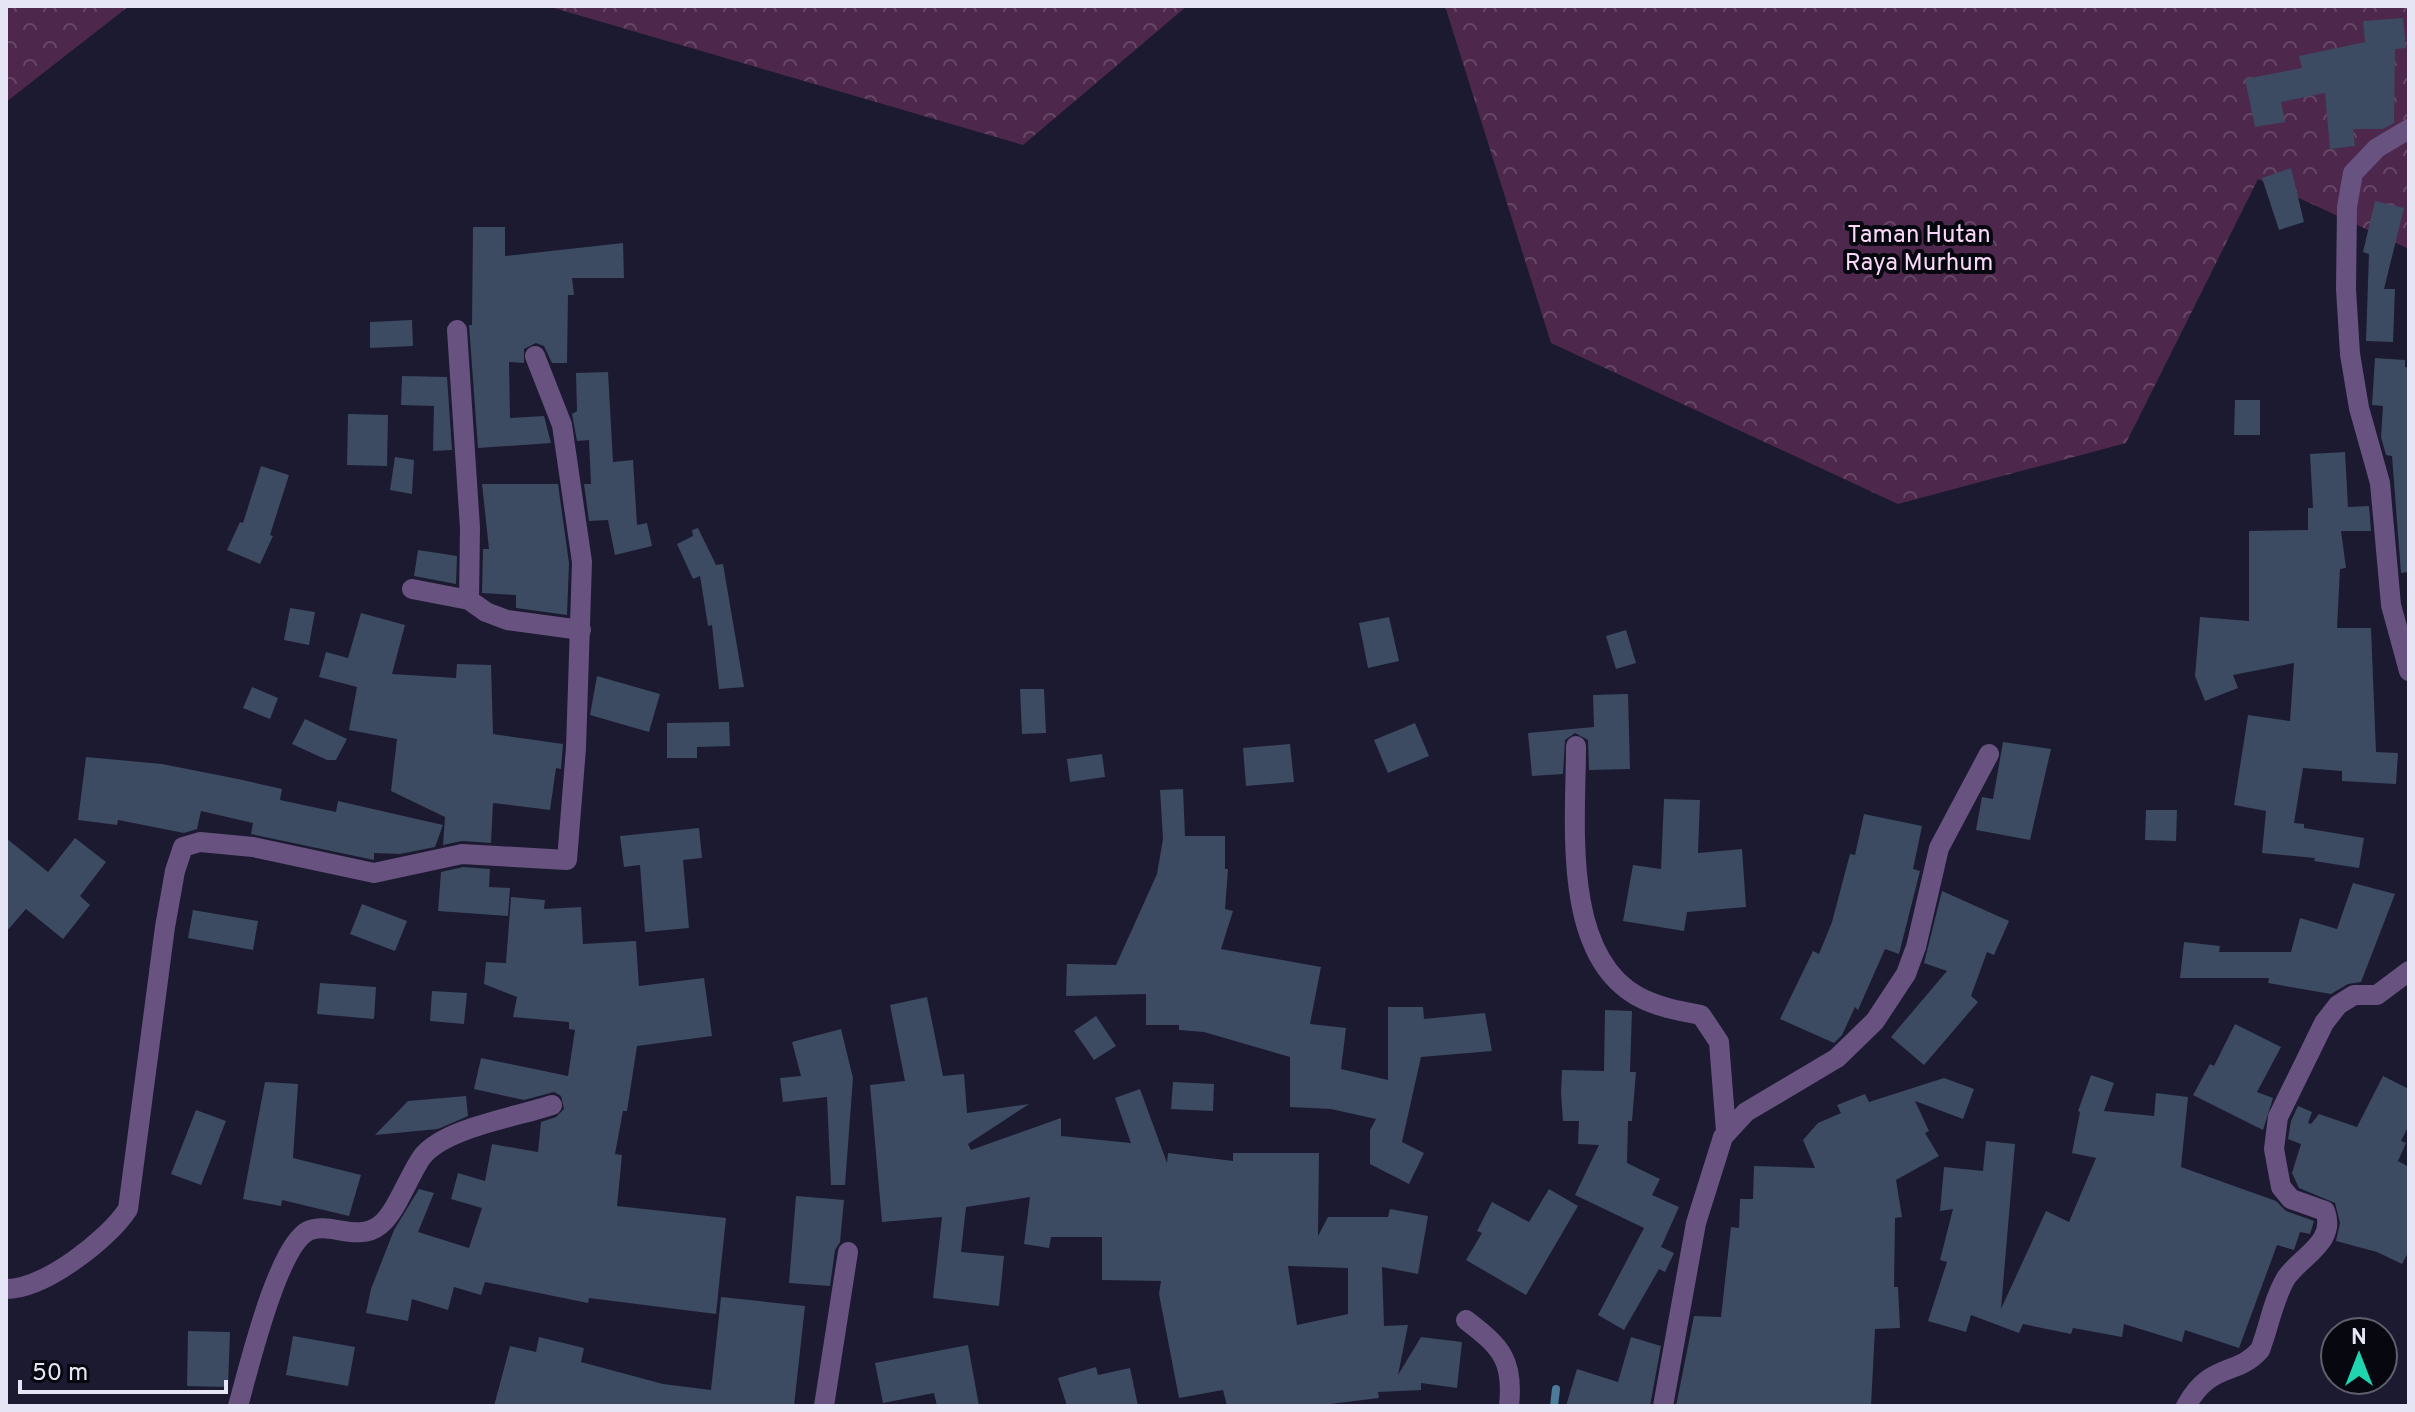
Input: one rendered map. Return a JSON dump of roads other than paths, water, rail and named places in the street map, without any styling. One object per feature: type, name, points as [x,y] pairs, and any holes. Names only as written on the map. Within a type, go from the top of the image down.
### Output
[{"type":"street","points":[[2409,129],[2377,148],[2353,173],[2347,207],[2346,289],[2357,395],[2380,483],[2391,605],[2409,671]]},
{"type":"street","points":[[457,330],[470,528],[469,600]]},
{"type":"street","points":[[6,1289],[24,1288],[48,1277],[112,1230],[128,1209],[165,927],[175,871],[183,847],[200,842],[253,847],[374,873],[462,854],[565,861],[570,846],[582,562],[562,425],[535,356]]},
{"type":"street","points":[[412,589],[469,600],[486,612],[507,620],[581,630]]},
{"type":"street","points":[[1576,746],[1576,824],[1584,927],[1611,974],[1635,995],[1665,1008],[1701,1015],[1719,1042],[1726,1131],[1696,1223],[1663,1406]]},
{"type":"street","points":[[1726,1131],[1746,1112],[1837,1058],[1875,1021],[1906,974],[1916,947],[1939,848],[1989,754]]},
{"type":"street","points":[[2186,1406],[2203,1381],[2216,1372],[2254,1358],[2260,1350],[2287,1278],[2318,1247],[2326,1228],[2325,1211],[2291,1199],[2281,1187],[2273,1137],[2278,1117],[2324,1023],[2344,999],[2354,995],[2377,995],[2409,971]]},
{"type":"street","points":[[238,1406],[276,1279],[304,1234],[315,1230],[364,1232],[381,1225],[424,1154],[457,1135],[552,1105]]},
{"type":"street","points":[[824,1406],[848,1252]]},
{"type":"street","points":[[1466,1320],[1506,1357],[1512,1385],[1509,1406]]},
{"type":"waterway","points":[[1554,1406],[1556,1389]]},
{"type":"park label","name":"Taman Hutan Raya Murhum","points":[[1919,248]]}]
